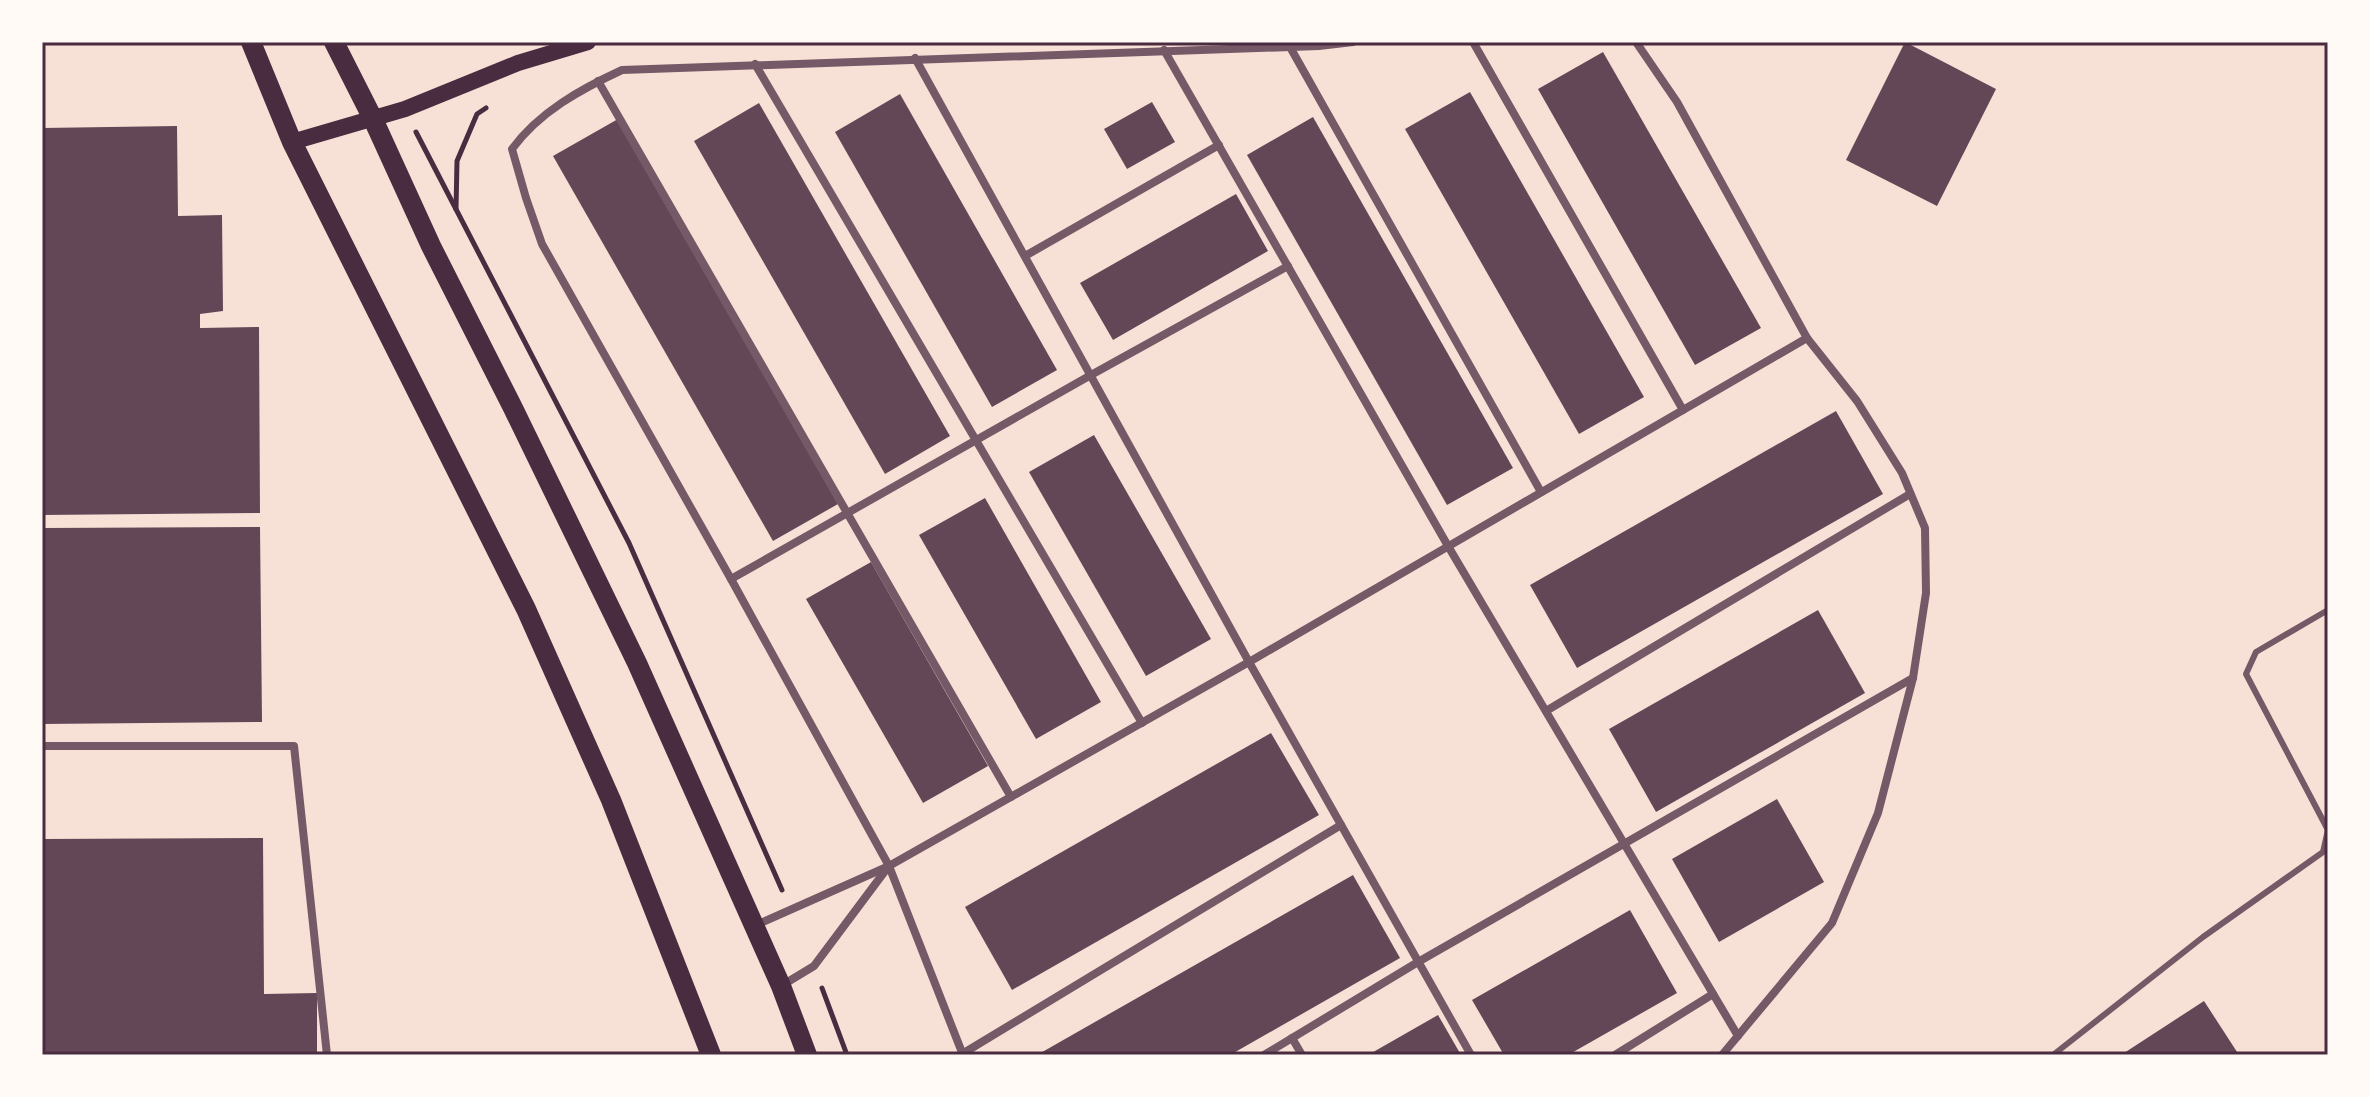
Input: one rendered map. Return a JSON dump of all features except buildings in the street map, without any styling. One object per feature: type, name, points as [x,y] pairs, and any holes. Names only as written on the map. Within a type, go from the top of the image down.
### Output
[{"type":"main road","points":[[251,42],[292,142],[526,609],[611,800],[711,1055]]},
{"type":"main road","points":[[334,42],[637,663],[781,986],[807,1055]]},
{"type":"main road","points":[[292,142],[405,109],[518,63],[588,42]]},
{"type":"street","points":[[1341,825],[962,1055],[889,866],[542,244],[512,149],[523,134],[575,93],[622,70],[1290,47],[1353,42]]},
{"type":"street","points":[[1473,42],[1683,410]]},
{"type":"street","points":[[1636,42],[1677,102],[1807,338],[1857,401],[1902,473],[1925,528],[1926,593],[1913,678],[1878,813],[1832,923],[1722,1055]]},
{"type":"street","points":[[1290,47],[1541,492]]},
{"type":"street","points":[[1164,50],[1448,546],[1738,1036]]},
{"type":"street","points":[[915,58],[1249,662],[1471,1055]]},
{"type":"street","points":[[755,64],[1142,723]]},
{"type":"street","points":[[598,81],[1011,797]]},
{"type":"street","points":[[1025,256],[1219,145]]},
{"type":"street","points":[[731,579],[1288,266]]},
{"type":"street","points":[[754,926],[889,866],[1249,662],[1807,338]]},
{"type":"street","points":[[1546,711],[1910,494]]},
{"type":"street","points":[[1264,1055],[1418,962],[1913,678]]},
{"type":"street","points":[[42,746],[294,746],[327,1055]]},
{"type":"street","points":[[781,986],[814,966],[889,866]]},
{"type":"street","points":[[1615,1055],[1713,994]]},
{"type":"street","points":[[1292,1038],[1302,1055]]},
{"type":"lane","points":[[2053,1055],[2203,937],[2326,850],[2328,830],[2246,674],[2256,652],[2328,610]]},
{"type":"path","points":[[405,109],[629,543],[791,911]]},
{"type":"path","points":[[814,966],[847,1055]]}]
